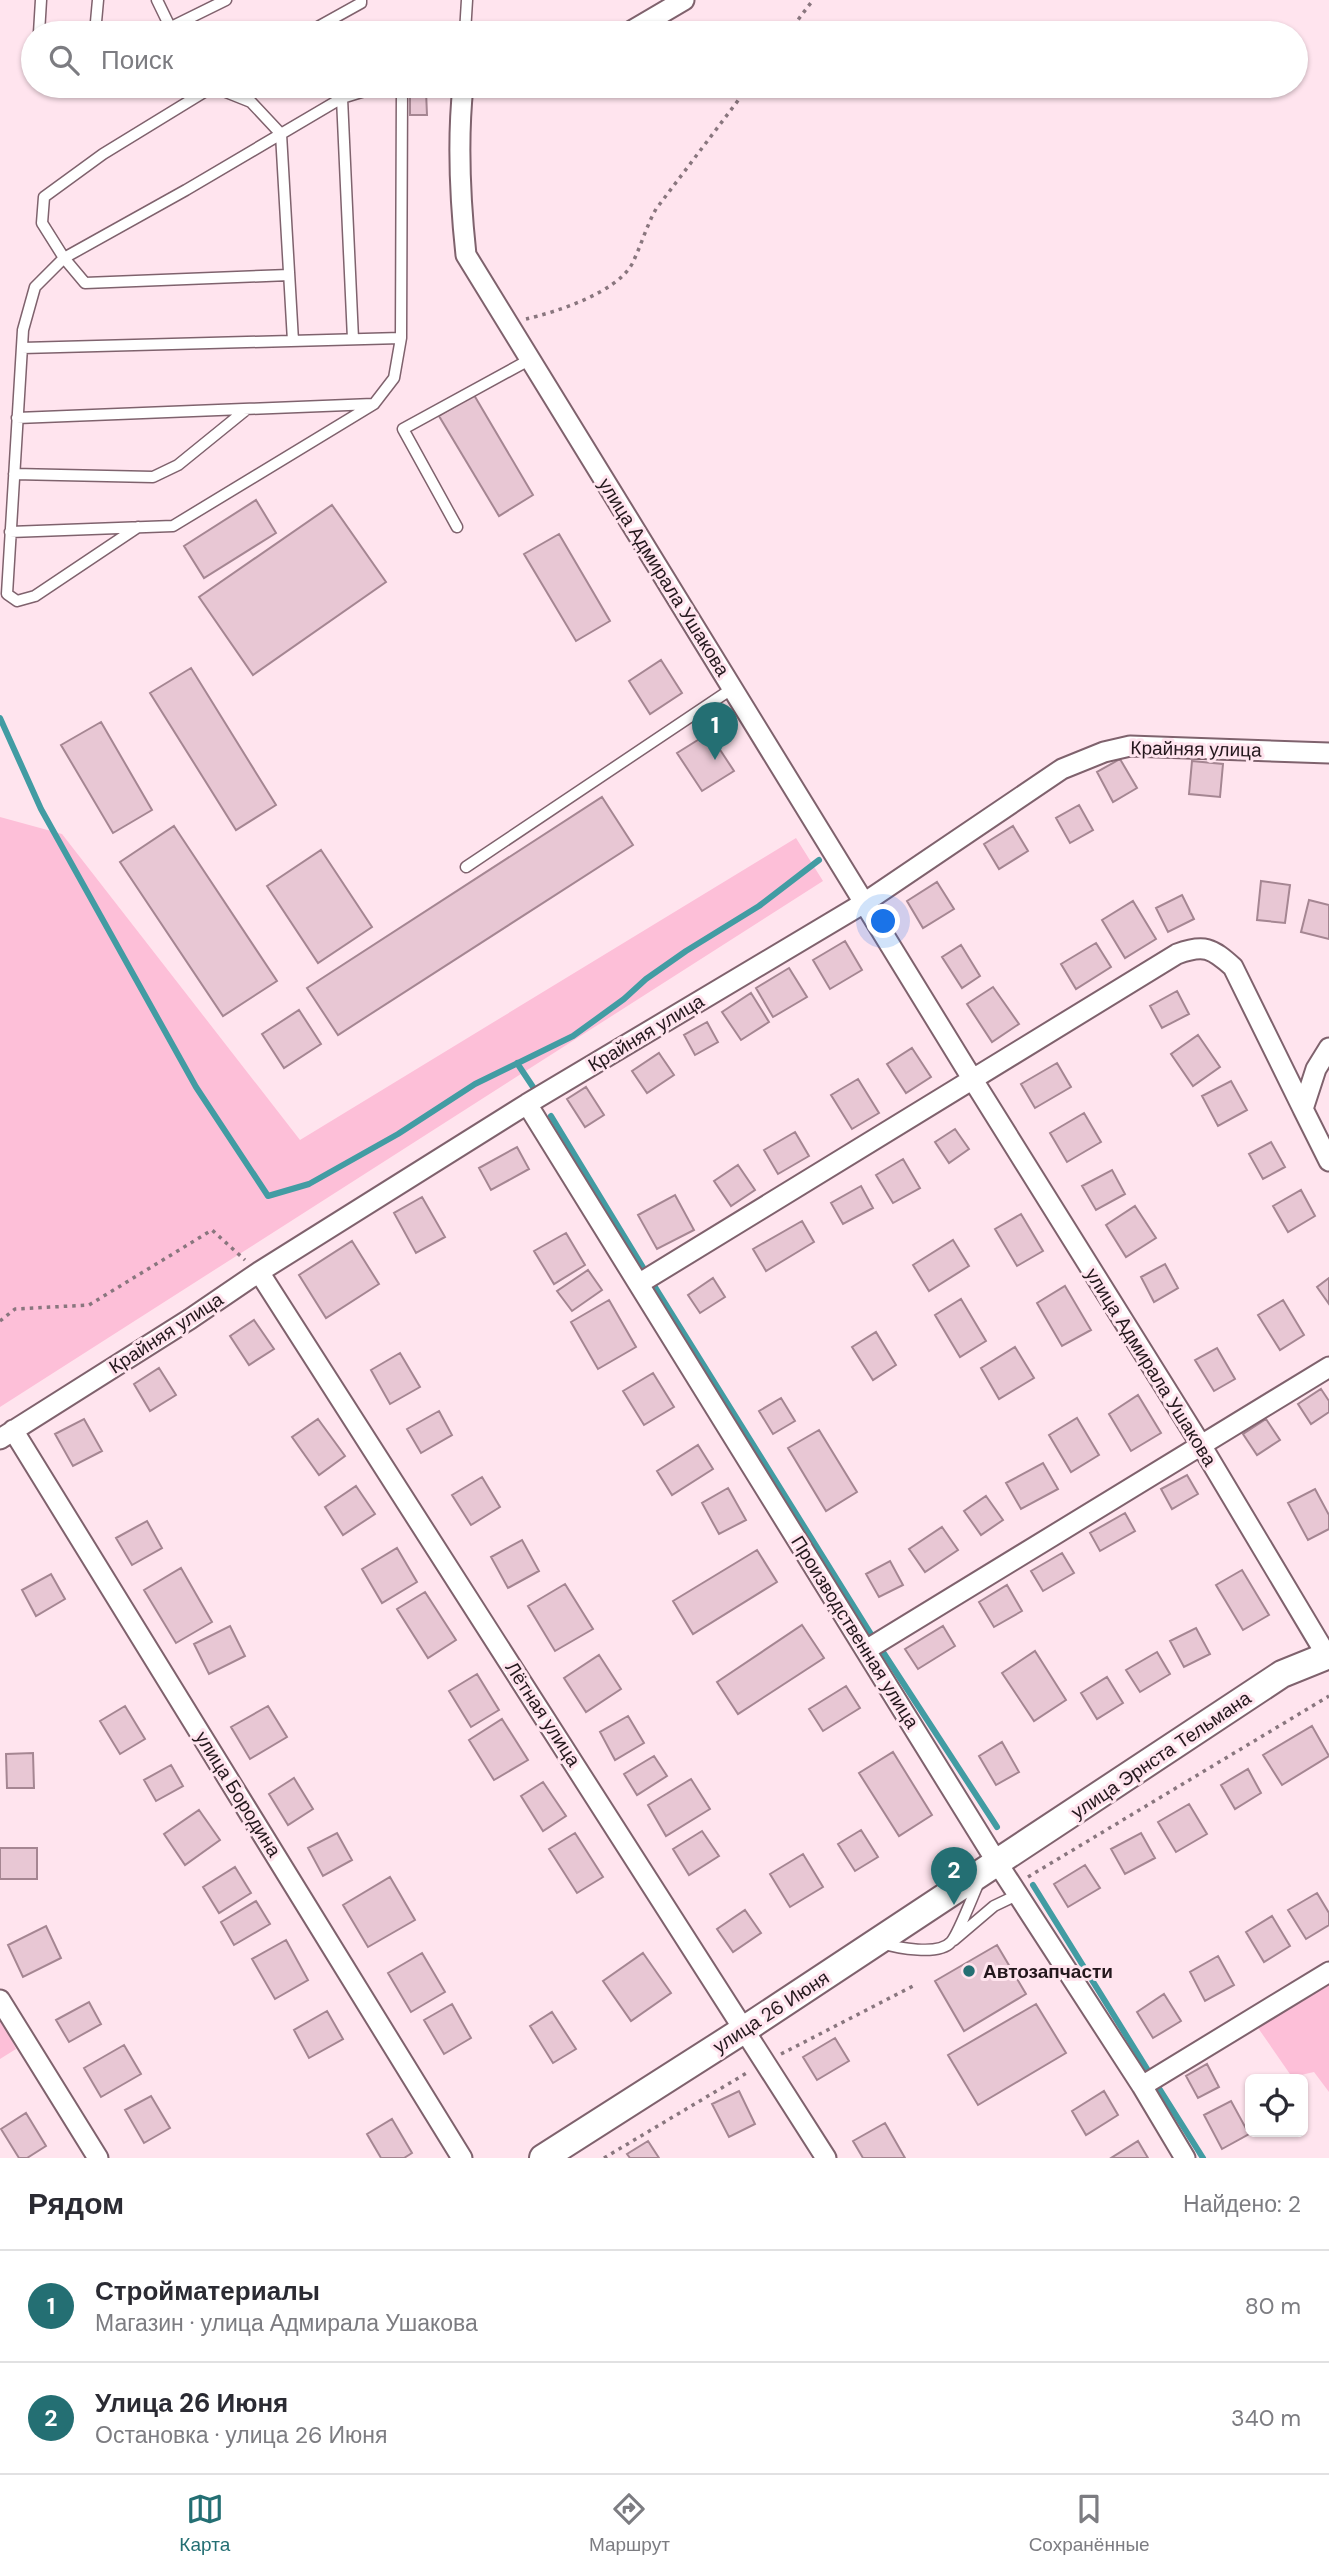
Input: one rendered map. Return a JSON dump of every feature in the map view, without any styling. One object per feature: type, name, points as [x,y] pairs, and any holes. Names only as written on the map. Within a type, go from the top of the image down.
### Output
[{"type":"main road","name":"улица Эрнста Тельмана","points":[[991,1868],[1282,1674],[1328,1656]]},
{"type":"main road","name":"улица 26 Июня","points":[[543,2158],[991,1868]]},
{"type":"street","points":[[648,21],[684,0]]},
{"type":"street","name":"улица Адмирала Ушакова","points":[[462,98],[459,196],[466,255],[1328,1656]]},
{"type":"street","name":"Крайняя улица","points":[[7,1434],[190,1319],[258,1272],[527,1104],[864,903],[1062,769],[1104,752],[1130,746],[1329,753]]},
{"type":"street","points":[[640,1283],[1177,954],[1195,947],[1215,951],[1233,967],[1329,1161]]},
{"type":"street","points":[[1303,1109],[1316,1069],[1329,1048]]},
{"type":"street","name":"Производственная улица","points":[[527,1104],[866,1650],[991,1868],[1015,1891],[1142,2086],[1185,2158]]},
{"type":"street","name":"Лётная улица","points":[[258,1272],[826,2158]]},
{"type":"street","points":[[866,1650],[1329,1367]]},
{"type":"street","name":"улица Бородина","points":[[7,1434],[462,2158]]},
{"type":"street","points":[[1142,2086],[1329,1972]]},
{"type":"street","points":[[0,2000],[98,2158]]},
{"type":"lane","points":[[39,21],[41,0]]},
{"type":"lane","points":[[96,21],[98,0]]},
{"type":"lane","points":[[157,0],[168,21]]},
{"type":"lane","points":[[329,21],[361,3],[361,0]]},
{"type":"lane","points":[[466,21],[467,0]]},
{"type":"lane","points":[[188,21],[222,1]]},
{"type":"lane","points":[[194,98],[103,154],[44,197],[42,223],[64,258],[85,283],[289,275]]},
{"type":"lane","points":[[242,98],[251,102],[281,134],[293,341]]},
{"type":"lane","points":[[138,527],[35,596],[17,601],[7,594],[23,330],[35,287],[64,258],[342,98],[353,339]]},
{"type":"lane","points":[[10,532],[173,526],[373,404],[394,378],[401,338],[402,98]]},
{"type":"lane","points":[[22,348],[401,338]]},
{"type":"lane","points":[[457,527],[404,429],[529,360]]},
{"type":"lane","points":[[17,418],[373,404]]},
{"type":"lane","points":[[14,474],[153,477],[178,465],[247,409]]},
{"type":"lane","points":[[466,867],[733,688]]},
{"type":"lane","points":[[951,1943],[991,1868]]},
{"type":"lane","points":[[878,1942],[897,1948],[936,1950],[951,1943],[1015,1891]]},
{"type":"path","points":[[797,21],[813,0]]},
{"type":"path","points":[[511,330],[526,320],[557,311],[620,280],[632,264],[645,228],[656,209],[740,98]]},
{"type":"path","points":[[0,1321],[15,1309],[89,1305],[212,1230],[258,1272]]},
{"type":"path","points":[[1015,1891],[1329,1696]]},
{"type":"shaded area","points":[[0,817],[62,834],[300,1140],[796,838],[823,881],[0,1407]]},
{"type":"shaded area","points":[[1329,1979],[1329,2092],[1314,2072],[1290,2074],[1256,2025]]},
{"type":"shaded area","points":[[0,2017],[16,2049],[0,2059]]},
{"type":"building","points":[[410,98],[426,98],[427,115],[410,115]]},
{"type":"building","points":[[474,395],[533,495],[499,516],[439,416]]},
{"type":"building","points":[[256,500],[276,533],[204,578],[184,546]]},
{"type":"building","points":[[332,505],[386,582],[253,675],[199,597]]},
{"type":"building","points":[[559,534],[610,621],[576,641],[524,554]]},
{"type":"building","points":[[661,660],[682,693],[650,714],[629,681]]},
{"type":"building","points":[[191,668],[276,805],[236,830],[150,693]]},
{"type":"building","points":[[101,722],[152,810],[113,833],[61,745]]},
{"type":"building","points":[[709,733],[734,771],[702,791],[677,753]]},
{"type":"building","points":[[1120,759],[1137,788],[1113,802],[1097,772]]},
{"type":"building","points":[[1192,761],[1223,764],[1220,797],[1189,794]]},
{"type":"building","points":[[602,797],[633,845],[338,1035],[307,988]]},
{"type":"building","points":[[1079,805],[1093,830],[1070,843],[1056,818]]},
{"type":"building","points":[[174,826],[277,981],[223,1016],[120,862]]},
{"type":"building","points":[[1013,826],[1028,851],[999,869],[984,844]]},
{"type":"building","points":[[321,850],[372,927],[318,963],[267,886]]},
{"type":"building","points":[[1261,881],[1290,885],[1285,923],[1257,920]]},
{"type":"building","points":[[937,882],[954,909],[923,928],[907,901]]},
{"type":"building","points":[[1182,895],[1194,919],[1168,932],[1156,908]]},
{"type":"building","points":[[1309,900],[1329,905],[1329,939],[1301,932]]},
{"type":"building","points":[[1133,901],[1156,939],[1125,958],[1102,920]]},
{"type":"building","points":[[845,941],[862,970],[830,989],[813,960]]},
{"type":"building","points":[[1096,943],[1111,967],[1076,989],[1061,964]]},
{"type":"building","points":[[961,945],[980,976],[962,988],[942,957]]},
{"type":"building","points":[[789,968],[807,997],[773,1017],[756,988]]},
{"type":"building","points":[[993,987],[1019,1024],[992,1042],[967,1004]]},
{"type":"building","points":[[1177,991],[1189,1014],[1162,1028],[1150,1006]]},
{"type":"building","points":[[751,993],[769,1022],[741,1040],[722,1012]]},
{"type":"building","points":[[299,1010],[321,1044],[284,1068],[262,1034]]},
{"type":"building","points":[[707,1022],[718,1042],[695,1055],[684,1035]]},
{"type":"building","points":[[1198,1035],[1220,1067],[1193,1086],[1171,1054]]},
{"type":"building","points":[[912,1048],[931,1077],[906,1093],[887,1064]]},
{"type":"building","points":[[659,1053],[674,1075],[647,1093],[632,1071]]},
{"type":"building","points":[[1057,1063],[1071,1087],[1035,1108],[1021,1084]]},
{"type":"building","points":[[858,1079],[879,1113],[852,1129],[831,1095]]},
{"type":"building","points":[[1231,1081],[1247,1110],[1218,1126],[1202,1096]]},
{"type":"building","points":[[586,1087],[604,1115],[585,1127],[567,1099]]},
{"type":"building","points":[[1084,1113],[1101,1142],[1067,1162],[1050,1133]]},
{"type":"building","points":[[955,1129],[969,1149],[949,1163],[935,1142]]},
{"type":"building","points":[[795,1132],[809,1156],[778,1174],[764,1150]]},
{"type":"building","points":[[1271,1142],[1285,1167],[1263,1179],[1249,1154]]},
{"type":"building","points":[[517,1147],[529,1169],[491,1190],[479,1168]]},
{"type":"building","points":[[903,1159],[920,1188],[893,1203],[876,1175]]},
{"type":"building","points":[[738,1165],[755,1190],[731,1206],[714,1181]]},
{"type":"building","points":[[1112,1170],[1125,1194],[1096,1210],[1082,1186]]},
{"type":"building","points":[[861,1186],[873,1208],[843,1224],[831,1203]]},
{"type":"building","points":[[1301,1190],[1315,1216],[1288,1232],[1273,1206]]},
{"type":"building","points":[[675,1195],[694,1230],[657,1249],[638,1215]]},
{"type":"building","points":[[422,1197],[445,1237],[416,1253],[394,1213]]},
{"type":"building","points":[[1135,1206],[1156,1238],[1126,1257],[1106,1225]]},
{"type":"building","points":[[1021,1214],[1043,1251],[1017,1266],[995,1229]]},
{"type":"building","points":[[802,1221],[814,1242],[766,1271],[753,1249]]},
{"type":"building","points":[[566,1233],[585,1265],[554,1284],[534,1251]]},
{"type":"building","points":[[953,1240],[969,1266],[929,1291],[913,1265]]},
{"type":"building","points":[[352,1241],[379,1284],[326,1318],[299,1275]]},
{"type":"building","points":[[1165,1264],[1178,1288],[1154,1302],[1141,1277]]},
{"type":"building","points":[[588,1270],[602,1290],[572,1311],[557,1291]]},
{"type":"building","points":[[713,1278],[725,1297],[700,1313],[688,1295]]},
{"type":"building","points":[[1329,1278],[1329,1304],[1317,1287]]},
{"type":"building","points":[[1065,1286],[1091,1330],[1062,1346],[1037,1303]]},
{"type":"building","points":[[961,1299],[986,1341],[960,1357],[935,1315]]},
{"type":"building","points":[[609,1300],[636,1347],[598,1369],[571,1322]]},
{"type":"building","points":[[1283,1300],[1304,1335],[1280,1350],[1258,1315]]},
{"type":"building","points":[[254,1320],[274,1349],[249,1365],[230,1336]]},
{"type":"building","points":[[876,1332],[896,1365],[873,1380],[852,1347]]},
{"type":"building","points":[[1015,1347],[1034,1378],[999,1399],[981,1368]]},
{"type":"building","points":[[1217,1348],[1235,1379],[1214,1391],[1195,1360]]},
{"type":"building","points":[[400,1353],[420,1387],[390,1404],[371,1370]]},
{"type":"building","points":[[159,1368],[176,1395],[150,1411],[134,1384]]},
{"type":"building","points":[[653,1373],[674,1407],[644,1425],[623,1391]]},
{"type":"building","points":[[1321,1389],[1329,1401],[1329,1412],[1311,1424],[1298,1404]]},
{"type":"building","points":[[1138,1395],[1161,1433],[1131,1451],[1109,1414]]},
{"type":"building","points":[[781,1398],[795,1421],[773,1434],[759,1411]]},
{"type":"building","points":[[439,1411],[452,1435],[421,1453],[407,1429]]},
{"type":"building","points":[[1077,1418],[1099,1455],[1071,1472],[1049,1435]]},
{"type":"building","points":[[84,1419],[102,1451],[73,1466],[55,1434]]},
{"type":"building","points":[[318,1419],[345,1456],[319,1475],[292,1437]]},
{"type":"building","points":[[1266,1419],[1280,1440],[1257,1455],[1243,1434]]},
{"type":"building","points":[[819,1430],[857,1492],[826,1511],[788,1448]]},
{"type":"building","points":[[698,1445],[713,1469],[672,1495],[657,1471]]},
{"type":"building","points":[[1043,1463],[1058,1489],[1021,1509],[1006,1483]]},
{"type":"building","points":[[1187,1475],[1198,1494],[1172,1509],[1161,1489]]},
{"type":"building","points":[[482,1477],[500,1507],[471,1525],[452,1495]]},
{"type":"building","points":[[356,1486],[375,1514],[343,1535],[325,1507]]},
{"type":"building","points":[[728,1488],[746,1520],[719,1534],[702,1503]]},
{"type":"building","points":[[1315,1489],[1329,1515],[1329,1529],[1308,1540],[1288,1503]]},
{"type":"building","points":[[986,1496],[1003,1520],[981,1535],[964,1511]]},
{"type":"building","points":[[1125,1513],[1135,1531],[1100,1551],[1090,1533]]},
{"type":"building","points":[[147,1521],[162,1548],[132,1565],[116,1538]]},
{"type":"building","points":[[942,1527],[958,1550],[925,1572],[909,1549]]},
{"type":"building","points":[[522,1540],[539,1571],[508,1588],[491,1557]]},
{"type":"building","points":[[397,1548],[417,1582],[382,1603],[362,1569]]},
{"type":"building","points":[[757,1550],[777,1582],[693,1634],[673,1601]]},
{"type":"building","points":[[1062,1553],[1074,1573],[1043,1591],[1031,1571]]},
{"type":"building","points":[[890,1561],[903,1585],[879,1597],[866,1574]]},
{"type":"building","points":[[181,1568],[212,1622],[176,1643],[144,1590]]},
{"type":"building","points":[[1242,1570],[1269,1615],[1243,1630],[1216,1585]]},
{"type":"building","points":[[51,1574],[65,1599],[36,1616],[22,1590]]},
{"type":"building","points":[[565,1584],[593,1629],[555,1651],[528,1606]]},
{"type":"building","points":[[1007,1585],[1022,1611],[994,1627],[979,1602]]},
{"type":"building","points":[[425,1592],[456,1640],[428,1658],[397,1609]]},
{"type":"building","points":[[802,1625],[824,1658],[738,1714],[717,1682]]},
{"type":"building","points":[[230,1626],[245,1656],[209,1674],[194,1644]]},
{"type":"building","points":[[943,1626],[955,1646],[918,1669],[905,1649]]},
{"type":"building","points":[[1196,1628],[1210,1654],[1184,1667],[1170,1641]]},
{"type":"building","points":[[1035,1651],[1066,1700],[1034,1721],[1002,1673]]},
{"type":"building","points":[[1157,1652],[1170,1674],[1140,1692],[1126,1670]]},
{"type":"building","points":[[599,1655],[621,1689],[586,1712],[564,1678]]},
{"type":"building","points":[[477,1674],[499,1710],[471,1727],[449,1691]]},
{"type":"building","points":[[1107,1677],[1123,1703],[1097,1719],[1081,1693]]},
{"type":"building","points":[[846,1686],[860,1708],[823,1731],[809,1709]]},
{"type":"building","points":[[125,1706],[145,1739],[120,1754],[100,1721]]},
{"type":"building","points":[[268,1706],[287,1737],[250,1759],[231,1727]]},
{"type":"building","points":[[628,1716],[644,1743],[615,1760],[600,1732]]},
{"type":"building","points":[[502,1719],[528,1760],[494,1780],[469,1740]]},
{"type":"building","points":[[1312,1726],[1329,1756],[1282,1785],[1263,1755]]},
{"type":"building","points":[[1002,1742],[1019,1772],[996,1785],[979,1756]]},
{"type":"building","points":[[893,1752],[932,1815],[899,1836],[859,1773]]},
{"type":"building","points":[[33,1753],[34,1788],[7,1788],[6,1754]]},
{"type":"building","points":[[654,1756],[667,1776],[637,1795],[624,1774]]},
{"type":"building","points":[[171,1765],[183,1786],[156,1801],[144,1780]]},
{"type":"building","points":[[1248,1769],[1261,1793],[1235,1809],[1221,1785]]},
{"type":"building","points":[[294,1778],[313,1809],[288,1825],[269,1794]]},
{"type":"building","points":[[691,1779],[710,1809],[666,1836],[648,1805]]},
{"type":"building","points":[[543,1782],[566,1816],[543,1831],[521,1796]]},
{"type":"building","points":[[1189,1804],[1207,1834],[1176,1852],[1158,1822]]},
{"type":"building","points":[[199,1810],[220,1840],[185,1865],[164,1834]]},
{"type":"building","points":[[861,1830],[878,1857],[855,1871],[838,1844]]},
{"type":"building","points":[[702,1831],[719,1856],[689,1875],[673,1849]]},
{"type":"building","points":[[337,1833],[352,1860],[323,1876],[308,1848]]},
{"type":"building","points":[[575,1833],[603,1877],[577,1893],[549,1849]]},
{"type":"building","points":[[1141,1833],[1155,1858],[1125,1874],[1111,1849]]},
{"type":"building","points":[[0,1848],[37,1848],[37,1879],[0,1879]]},
{"type":"building","points":[[803,1854],[823,1887],[790,1907],[770,1874]]},
{"type":"building","points":[[1085,1865],[1100,1888],[1068,1907],[1054,1884]]},
{"type":"building","points":[[235,1867],[251,1893],[219,1913],[203,1887]]},
{"type":"building","points":[[390,1877],[415,1920],[368,1947],[343,1905]]},
{"type":"building","points":[[1317,1893],[1329,1913],[1329,1925],[1306,1939],[1288,1910]]},
{"type":"building","points":[[256,1901],[270,1924],[234,1945],[221,1922]]},
{"type":"building","points":[[745,1910],[761,1933],[733,1952],[717,1929]]},
{"type":"building","points":[[1272,1916],[1290,1946],[1264,1962],[1246,1932]]},
{"type":"building","points":[[46,1926],[61,1958],[23,1977],[8,1945]]},
{"type":"building","points":[[286,1940],[308,1980],[275,1999],[252,1959]]},
{"type":"building","points":[[997,1945],[1026,1994],[964,2031],[935,1981]]},
{"type":"building","points":[[422,1953],[445,1992],[411,2012],[388,1973]]},
{"type":"building","points":[[643,1953],[671,1993],[631,2021],[603,1981]]},
{"type":"building","points":[[1218,1956],[1234,1985],[1205,2001],[1190,1972]]},
{"type":"building","points":[[1164,1994],[1181,2021],[1153,2038],[1137,2012]]},
{"type":"building","points":[[89,2002],[101,2024],[69,2042],[56,2020]]},
{"type":"building","points":[[452,2004],[471,2038],[444,2054],[424,2020]]},
{"type":"building","points":[[1036,2004],[1066,2053],[978,2105],[948,2055]]},
{"type":"building","points":[[327,2011],[343,2039],[309,2058],[294,2030]]},
{"type":"building","points":[[552,2012],[576,2049],[553,2063],[530,2026]]},
{"type":"building","points":[[835,2038],[849,2061],[817,2080],[803,2057]]},
{"type":"building","points":[[124,2045],[141,2074],[101,2097],[84,2068]]},
{"type":"building","points":[[1207,2064],[1219,2087],[1198,2098],[1186,2076]]},
{"type":"building","points":[[739,2091],[755,2124],[729,2137],[712,2104]]},
{"type":"building","points":[[1104,2091],[1118,2115],[1086,2135],[1072,2111]]},
{"type":"building","points":[[151,2096],[170,2128],[144,2143],[125,2110]]},
{"type":"building","points":[[1231,2101],[1245,2127],[1245,2136],[1222,2149],[1204,2115]]},
{"type":"building","points":[[26,2113],[46,2146],[27,2158],[19,2158],[1,2129]]},
{"type":"building","points":[[392,2119],[412,2153],[404,2158],[381,2158],[367,2134]]},
{"type":"building","points":[[885,2123],[905,2158],[863,2158],[853,2141]]},
{"type":"building","points":[[648,2141],[659,2158],[630,2158],[627,2154]]},
{"type":"building","points":[[1138,2141],[1148,2158],[1111,2158]]},
{"type":"waterway","points":[[0,718],[41,809],[196,1087],[268,1196],[309,1184],[398,1134],[475,1084],[573,1036],[624,999],[646,979],[759,906],[819,860]]},
{"type":"waterway","points":[[517,1063],[533,1087]]},
{"type":"waterway","points":[[551,1116],[644,1269]]},
{"type":"waterway","points":[[655,1287],[874,1639]]},
{"type":"waterway","points":[[881,1649],[997,1827]]},
{"type":"waterway","points":[[1033,1885],[1149,2072]]},
{"type":"waterway","points":[[1157,2085],[1203,2158]]},
{"type":"place","name":"Стройматериалы","points":[[715,760]]},
{"type":"place","name":"Улица 26 Июня","points":[[954,1905]]},
{"type":"place","name":"Автозапчасти","points":[[969,1971]]}]
